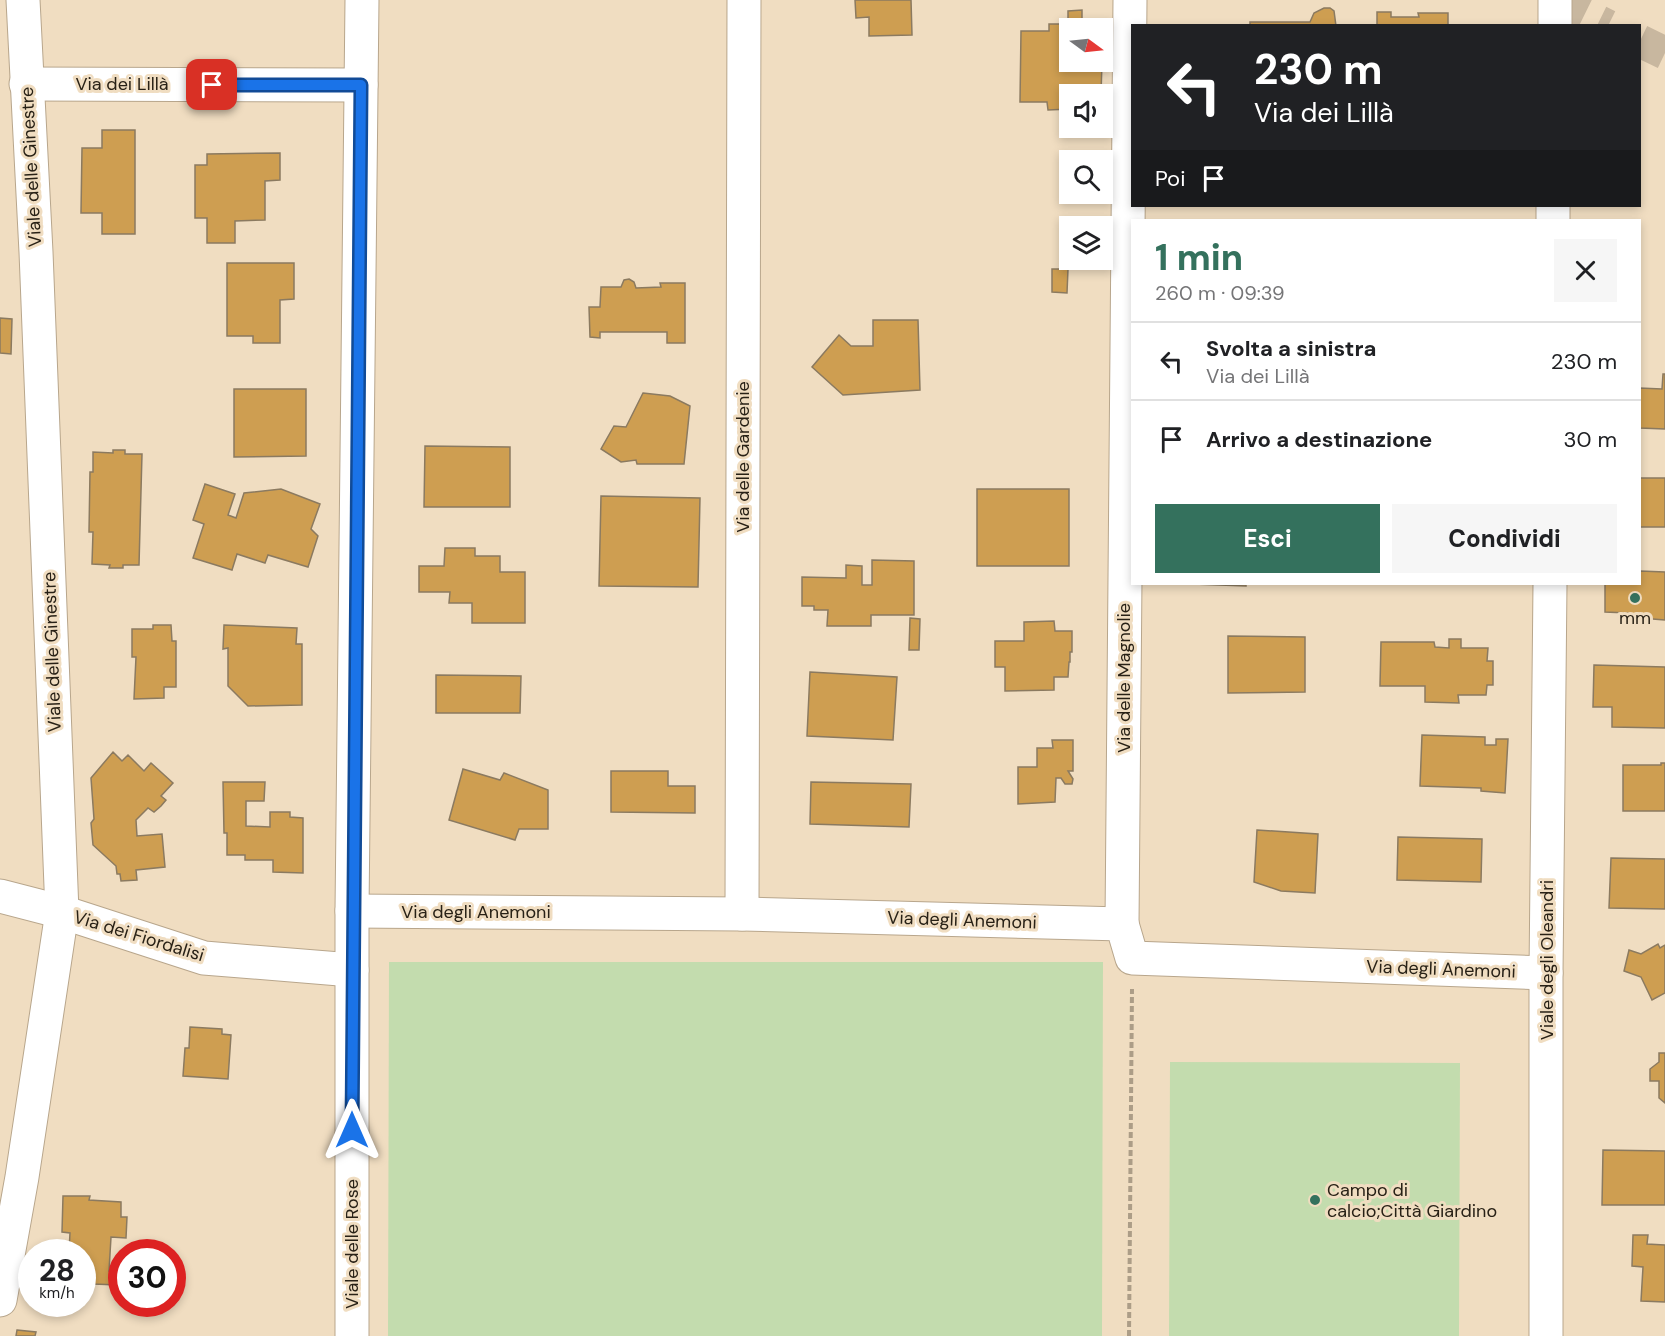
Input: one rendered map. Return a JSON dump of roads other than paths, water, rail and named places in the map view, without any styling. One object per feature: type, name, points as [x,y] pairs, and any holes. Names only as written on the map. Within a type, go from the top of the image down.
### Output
[{"type":"street","name":"Viale delle Ginestre","points":[[0,1300],[22,1177],[62,912],[37,264],[23,0]]},
{"type":"street","name":"Viale delle Rose","points":[[352,1336],[352,911],[362,0]]},
{"type":"street","name":"Via delle Gardenie","points":[[742,914],[744,0]]},
{"type":"street","name":"Via delle Magnolie","points":[[1122,924],[1130,0]]},
{"type":"street","points":[[1555,0],[1555,24]]},
{"type":"street","name":"Via dei Lillà","points":[[26,84],[361,85]]},
{"type":"street","name":"Viale degli Oleandri","points":[[1546,1336],[1546,973],[1550,585]]},
{"type":"street","name":"Via dei Fiordalisi","points":[[0,896],[62,912],[204,958],[352,970]]},
{"type":"street","name":"Via degli Anemoni","points":[[352,911],[742,914],[1122,924],[1132,958],[1546,973]]},
{"type":"tunnel","points":[[1555,0],[1604,24]]},
{"type":"tunnel","points":[[1641,41],[1665,53]]},
{"type":"place","name":"mm","points":[[1635,598]]},
{"type":"place","name":"Campo di calcio;Città Giardino","points":[[1315,1200]]}]
